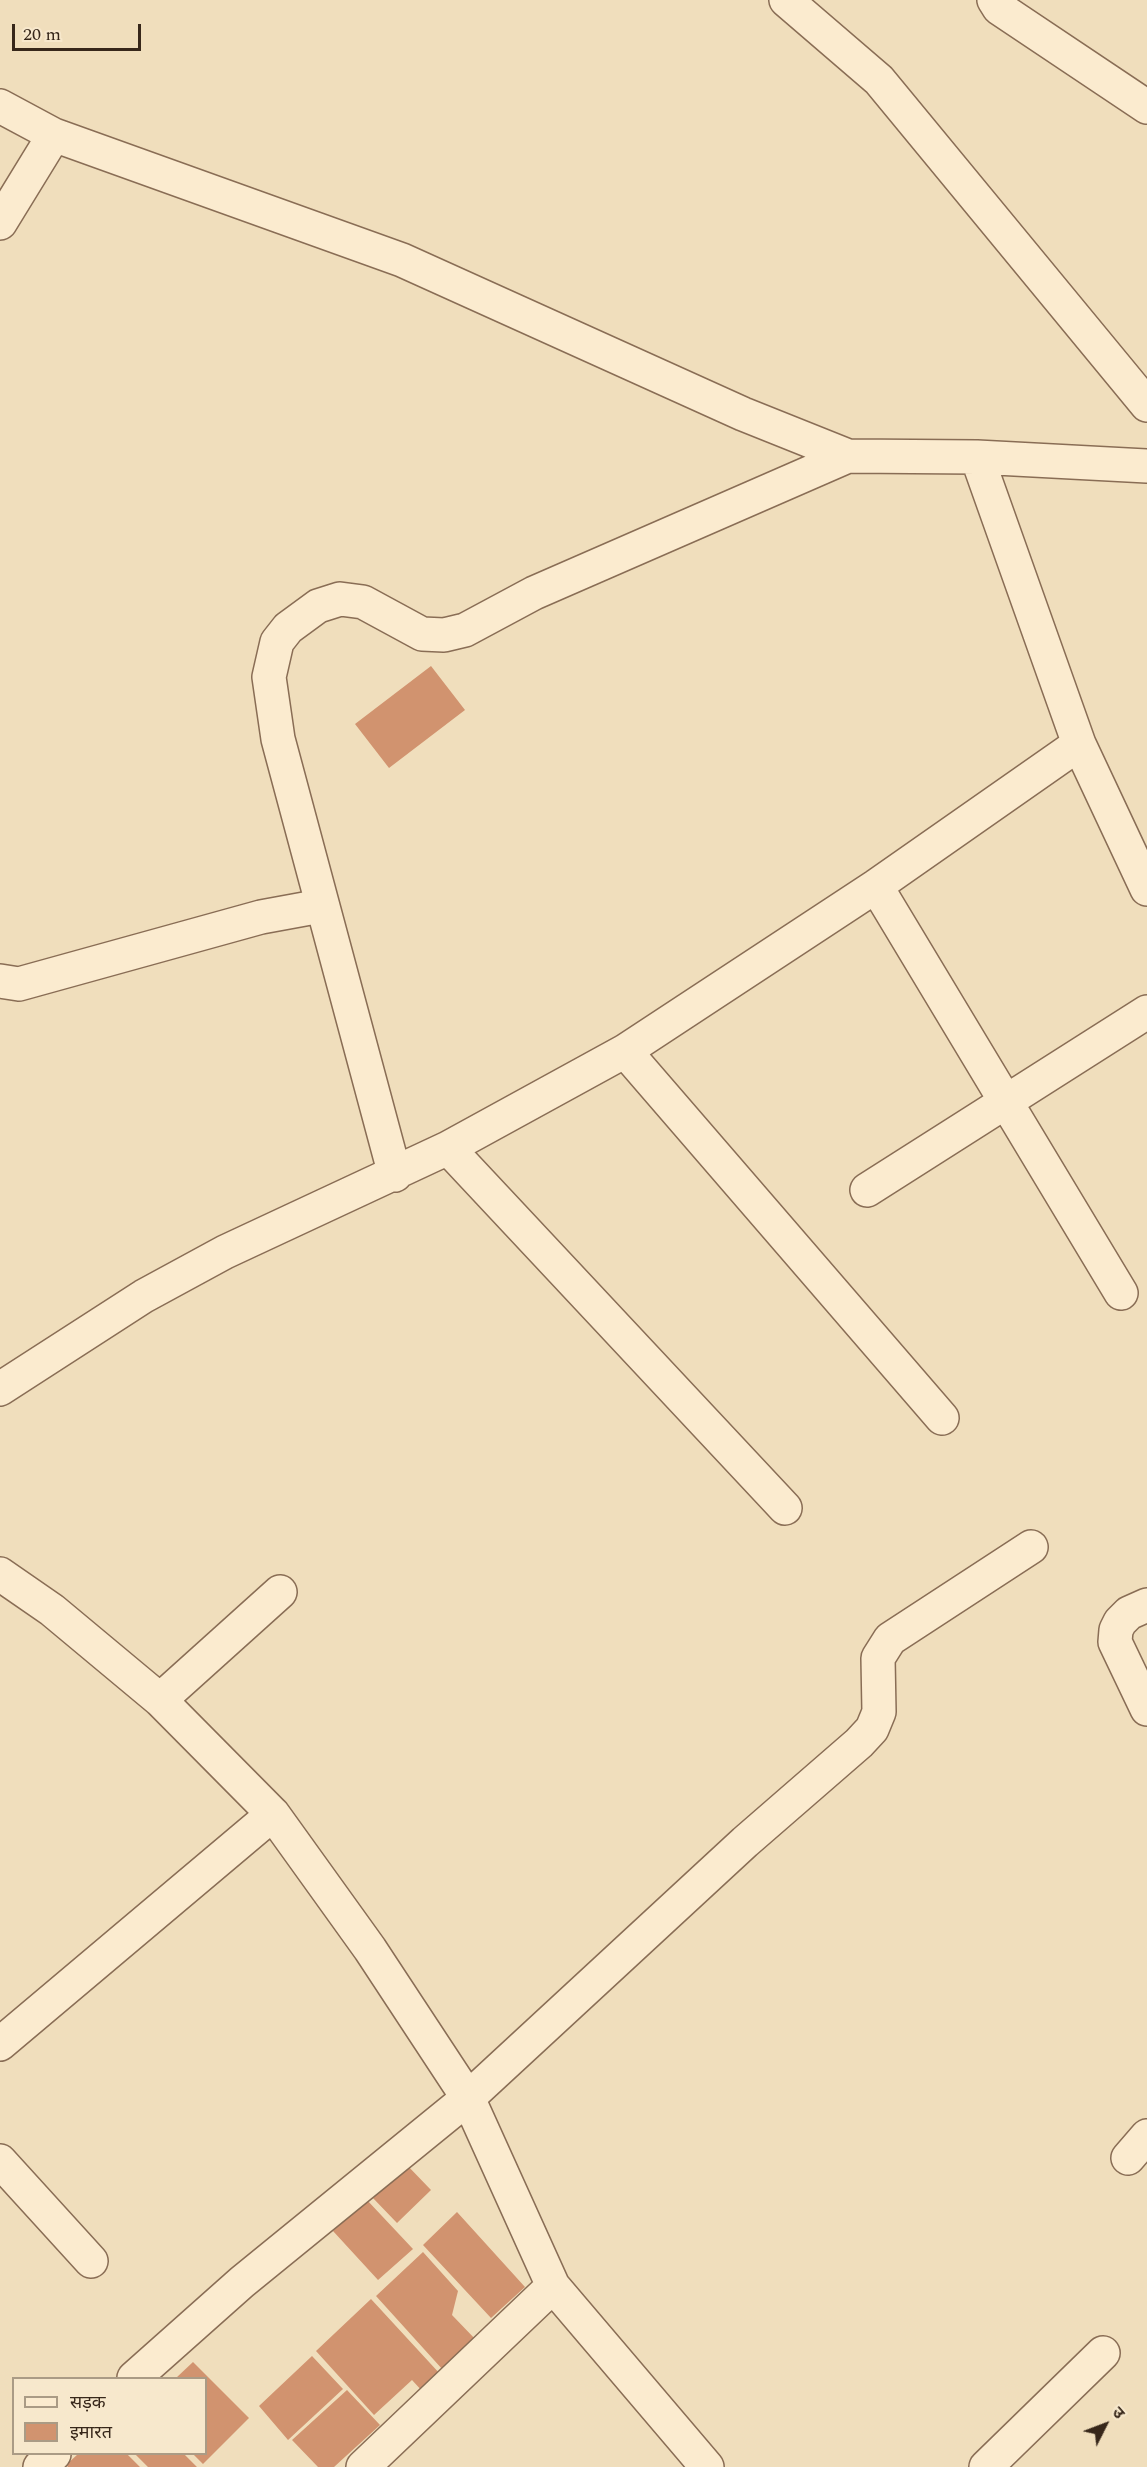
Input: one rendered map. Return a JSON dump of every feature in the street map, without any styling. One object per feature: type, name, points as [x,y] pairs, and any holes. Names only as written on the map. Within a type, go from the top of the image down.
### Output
[{"type":"street","points":[[786,0],[879,80],[1147,405]]},
{"type":"street","points":[[994,0],[999,8],[1147,107]]},
{"type":"street","points":[[0,106],[54,135],[402,260],[743,414],[848,456],[977,457],[1147,466]]},
{"type":"street","points":[[0,223],[54,135]]},
{"type":"street","points":[[394,1175],[278,739],[269,677],[277,642],[288,628],[318,606],[340,599],[363,602],[422,634],[444,636],[465,630],[534,593],[848,456]]},
{"type":"street","points":[[977,457],[1079,744],[1147,890]]},
{"type":"street","points":[[0,1389],[144,1296],[214,1257],[394,1175],[625,1052],[876,886],[1079,744]]},
{"type":"street","points":[[876,886],[1121,1293]]},
{"type":"street","points":[[0,981],[19,984],[261,917],[321,906]]},
{"type":"street","points":[[867,1191],[1147,1012]]},
{"type":"street","points":[[625,1052],[942,1418]]},
{"type":"street","points":[[448,1148],[784,1508]]},
{"type":"street","points":[[136,2377],[242,2282],[468,2098],[745,1842],[859,1743],[872,1729],[879,1712],[878,1658],[890,1639],[1031,1547]]},
{"type":"street","points":[[0,1574],[52,1610],[160,1700],[273,1814],[370,1949],[468,2098],[553,2286],[707,2467]]},
{"type":"street","points":[[160,1700],[280,1592]]},
{"type":"street","points":[[1147,1605],[1129,1613],[1120,1622],[1116,1630],[1115,1642],[1147,1709]]},
{"type":"street","points":[[0,2044],[273,1814]]},
{"type":"street","points":[[0,2161],[91,2261]]},
{"type":"street","points":[[363,2467],[553,2286]]},
{"type":"street","points":[[986,2467],[1103,2353]]},
{"type":"street","points":[[40,2467],[53,2455]]},
{"type":"building","points":[[431,666],[465,710],[389,768],[355,724]]},
{"type":"building","points":[[405,2163],[431,2190],[397,2223],[371,2196]]},
{"type":"building","points":[[366,2199],[413,2249],[378,2280],[333,2231]]},
{"type":"building","points":[[457,2212],[525,2287],[491,2318],[423,2245]]},
{"type":"building","points":[[423,2252],[458,2291],[452,2315],[477,2341],[443,2370],[376,2296]]},
{"type":"building","points":[[371,2299],[441,2375],[423,2392],[412,2380],[374,2415],[316,2351]]},
{"type":"building","points":[[312,2356],[343,2389],[288,2440],[259,2406]]},
{"type":"building","points":[[193,2362],[249,2418],[203,2464],[194,2455],[207,2455],[207,2377],[177,2377]]},
{"type":"building","points":[[347,2390],[380,2425],[334,2467],[318,2467],[292,2440]]},
{"type":"building","points":[[77,2455],[128,2455],[140,2467],[68,2467],[66,2465]]},
{"type":"building","points":[[136,2455],[185,2455],[197,2467],[148,2467]]}]
